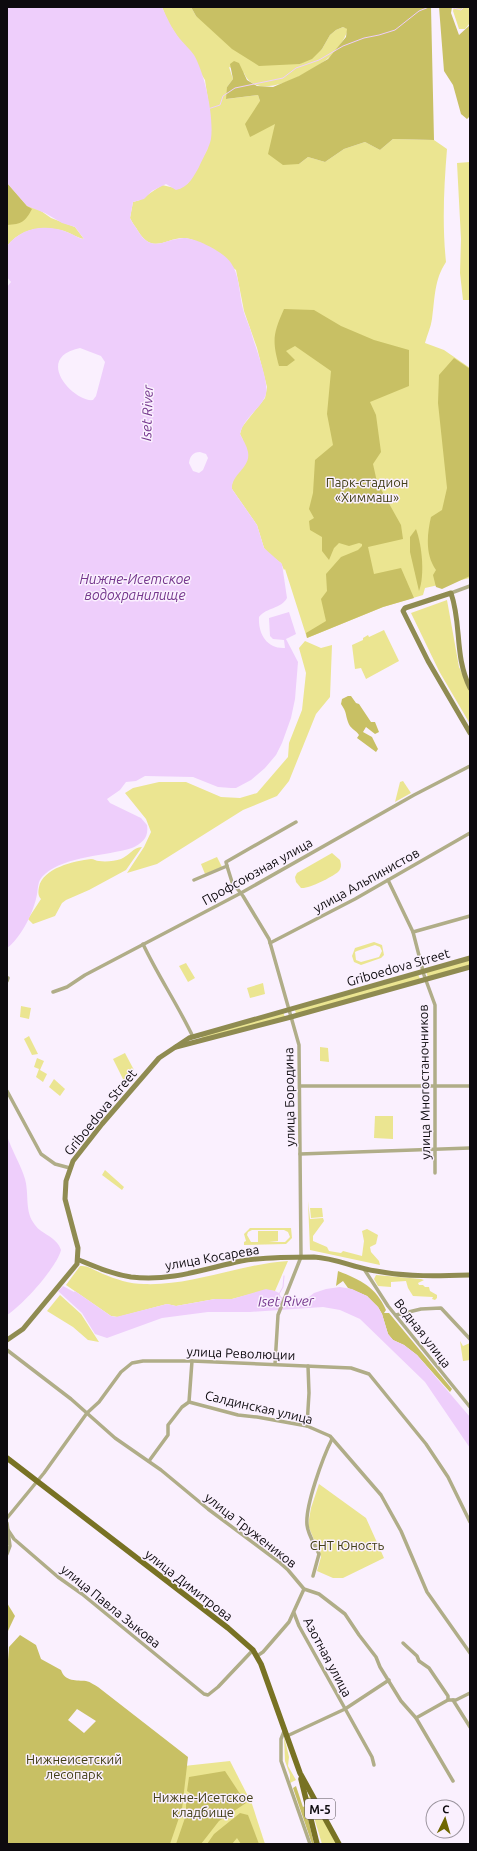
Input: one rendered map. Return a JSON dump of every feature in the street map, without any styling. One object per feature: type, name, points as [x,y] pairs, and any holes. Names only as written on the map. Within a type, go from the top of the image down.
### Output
[{"type":"main road","points":[[470,688],[462,668],[456,606],[451,593],[406,608],[403,611],[428,661],[470,733]]},
{"type":"main road","name":"Griboedova Street","points":[[78,1260],[78,1248],[66,1199],[66,1181],[70,1168],[80,1150],[159,1058],[193,1037],[470,958]]},
{"type":"main road","name":"Griboedova Street","points":[[173,1048],[470,967]]},
{"type":"main road","name":"улица Косарева","points":[[78,1260],[118,1274],[142,1278],[169,1277],[191,1274],[242,1261],[265,1258],[301,1257],[323,1258],[364,1269],[397,1274],[434,1276],[470,1275]]},
{"type":"main road","points":[[7,1340],[23,1329],[64,1281],[78,1260]]},
{"type":"main road","name":"улица Димитрова","points":[[7,1458],[228,1628],[253,1650],[257,1656],[285,1729],[300,1773]]},
{"type":"main road","name":"М-5","points":[[300,1773],[317,1844]]},
{"type":"main road","name":"М-5","points":[[300,1773],[340,1844]]},
{"type":"street","points":[[451,593],[470,586]]},
{"type":"street","name":"Профсоюзная улица","points":[[53,992],[67,987],[85,974],[241,893],[470,766]]},
{"type":"street","points":[[194,880],[227,866],[226,862],[296,822]]},
{"type":"street","name":"улица Альпинистов","points":[[270,943],[388,880],[470,833]]},
{"type":"street","name":"улица Бородина","points":[[227,866],[232,882],[241,893],[270,943],[299,1045],[301,1257],[278,1315],[275,1364]]},
{"type":"street","name":"улица Многостаночников","points":[[388,880],[413,932],[425,979],[435,1005],[435,1173]]},
{"type":"street","points":[[413,932],[470,916]]},
{"type":"street","points":[[143,944],[186,1020],[193,1037]]},
{"type":"street","points":[[300,1086],[470,1086]]},
{"type":"street","points":[[7,1091],[42,1154],[55,1164],[70,1168]]},
{"type":"street","points":[[300,1154],[470,1148]]},
{"type":"street","name":"Водная улица","points":[[364,1269],[396,1316],[470,1407]]},
{"type":"street","points":[[396,1316],[421,1309],[441,1308],[470,1339]]},
{"type":"street","name":"улица Тружеников","points":[[7,1350],[87,1413],[115,1438],[149,1461],[239,1534],[288,1570],[304,1589],[310,1589],[319,1594],[345,1614],[376,1657],[380,1668],[401,1701],[416,1718],[453,1781]]},
{"type":"street","name":"улица Революции","points":[[7,1518],[37,1482],[87,1413],[99,1402],[121,1372],[132,1363],[143,1361],[192,1361],[351,1368],[369,1374],[426,1444],[448,1477],[470,1522]]},
{"type":"street","points":[[189,1402],[192,1361]]},
{"type":"street","points":[[307,1426],[310,1393],[308,1366]]},
{"type":"street","name":"Салдинская улица","points":[[149,1461],[168,1435],[168,1425],[182,1407],[189,1402],[238,1415],[307,1426],[330,1436],[381,1495],[401,1531],[427,1592],[470,1653]]},
{"type":"street","points":[[313,1576],[319,1554],[308,1532],[308,1509],[326,1451],[332,1439]]},
{"type":"street","points":[[7,1523],[10,1546],[7,1554]]},
{"type":"street","name":"улица Павла Зыкова","points":[[8,1530],[14,1539],[58,1577],[82,1594],[204,1694],[208,1695],[218,1687],[253,1650]]},
{"type":"street","points":[[257,1656],[276,1638],[289,1622],[304,1589]]},
{"type":"street","name":"Азотная улица","points":[[294,1613],[299,1626],[372,1757],[374,1765]]},
{"type":"street","points":[[403,1643],[417,1656],[419,1661],[429,1668],[448,1696],[448,1700]]},
{"type":"street","name":"Азотная улица","points":[[287,1736],[345,1709],[389,1680]]},
{"type":"street","points":[[416,1718],[448,1700],[453,1700],[470,1693]]},
{"type":"street","points":[[453,1700],[470,1727]]},
{"type":"street","points":[[285,1729],[281,1738],[281,1761],[310,1844]]},
{"type":"green space","name":"Парк-стадион «Химмаш»","points":[[162,7],[191,7],[196,16],[289,63],[300,64],[322,49],[330,35],[336,30],[343,27],[348,29],[342,42],[330,56],[319,65],[284,83],[271,86],[260,86],[251,82],[244,73],[229,67],[233,79],[227,87],[227,99],[258,95],[260,101],[276,124],[299,164],[308,157],[325,162],[344,149],[365,142],[380,150],[393,139],[434,140],[447,149],[444,205],[446,262],[437,282],[431,322],[425,343],[444,350],[470,368],[470,578],[425,588],[423,595],[383,607],[307,638],[285,569],[284,570],[281,563],[270,555],[264,548],[257,525],[232,489],[243,440],[240,434],[242,427],[265,398],[267,387],[257,348],[244,311],[236,270],[208,248],[190,239],[182,238],[156,244],[150,243],[144,239],[130,218],[133,202],[140,200],[162,185],[179,189],[188,183],[207,150],[211,133],[205,80],[168,22]]},
{"type":"green space","points":[[191,7],[431,7],[434,140],[393,139],[380,150],[365,142],[344,149],[325,162],[308,157],[299,164],[283,165],[268,154],[275,124],[250,137],[245,124],[260,101],[258,95],[226,99],[227,87],[233,79],[230,64],[234,61],[239,63],[247,80],[257,86],[273,87],[299,76],[328,59],[346,37],[347,29],[343,27],[330,35],[322,49],[312,59],[300,64],[259,66],[232,49],[196,16]]},
{"type":"green space","points":[[439,7],[452,7],[451,13],[459,35],[470,25],[470,116],[467,119],[461,114],[453,85],[444,71]]},
{"type":"green space","points":[[454,7],[470,7],[470,23],[465,29],[459,29],[453,11]]},
{"type":"green space","points":[[470,162],[470,300],[463,300],[460,273],[461,239],[457,163]]},
{"type":"green space","points":[[7,183],[51,218],[75,227],[84,239],[56,229],[40,228],[19,235],[7,246]]},
{"type":"green space","points":[[7,183],[27,206],[32,209],[25,220],[20,223],[7,225]]},
{"type":"green space","name":"Парк-стадион «Химмаш»","points":[[284,309],[314,310],[341,326],[374,340],[409,350],[409,386],[370,402],[376,415],[381,452],[373,464],[377,482],[401,525],[403,539],[368,547],[374,574],[401,568],[414,598],[383,607],[307,638],[306,633],[326,621],[321,599],[327,591],[326,574],[341,557],[358,550],[362,544],[359,543],[349,546],[339,543],[334,548],[329,560],[322,551],[322,537],[310,530],[309,521],[314,518],[309,509],[313,493],[315,460],[333,445],[327,414],[331,371],[295,346],[286,351],[295,360],[287,366],[279,366],[275,350],[275,337]]},
{"type":"green space","points":[[454,358],[470,369],[470,576],[442,589],[436,587],[433,575],[436,570],[430,558],[428,537],[431,517],[442,510],[447,488],[438,403],[439,375]]},
{"type":"green space","points":[[416,529],[420,543],[422,560],[422,577],[419,591],[410,552],[410,537]]},
{"type":"green space","points":[[447,600],[459,667],[470,690],[470,724],[439,671],[411,613]]},
{"type":"green space","points":[[384,630],[399,661],[366,679],[361,668],[355,669],[352,645],[363,640],[363,638],[368,635],[369,637]]},
{"type":"green space","points":[[305,641],[321,648],[332,645],[330,697],[316,714],[289,781],[277,796],[243,810],[157,864],[127,873],[144,847],[151,832],[146,819],[125,793],[133,788],[159,782],[186,782],[221,797],[240,798],[257,793],[288,757],[289,743],[302,710],[306,673],[299,648]]},
{"type":"green space","points":[[351,696],[356,703],[359,704],[371,722],[375,722],[379,732],[375,734],[366,727],[363,732],[372,737],[378,749],[376,752],[357,738],[359,735],[349,724],[341,704],[342,699]]},
{"type":"green space","points":[[403,781],[411,793],[395,802],[400,782]]},
{"type":"green space","points":[[142,847],[126,870],[89,890],[66,900],[62,903],[55,916],[33,924],[28,919],[41,899],[38,892],[42,880],[53,870],[84,860],[119,860],[124,858],[136,848]]},
{"type":"green space","points":[[332,853],[340,860],[341,868],[338,872],[315,885],[301,888],[296,882],[295,877],[297,873]]},
{"type":"green space","points":[[217,857],[222,867],[205,874],[201,864]]},
{"type":"green space","points":[[374,942],[382,945],[384,955],[381,958],[361,965],[354,962],[352,956],[355,948]],"holes":[[[375,945],[380,947],[382,951],[379,957],[361,962],[356,960],[355,952]]]},
{"type":"green space","points":[[470,960],[470,965],[428,977],[426,972]]},
{"type":"green space","points":[[186,963],[195,978],[188,982],[179,966]]},
{"type":"green space","points":[[418,974],[420,979],[296,1014],[295,1010]]},
{"type":"green space","points":[[263,983],[265,994],[250,998],[247,988]]},
{"type":"green space","points":[[21,1006],[31,1008],[29,1019],[20,1017]]},
{"type":"green space","points":[[283,1012],[285,1017],[202,1039],[201,1036]]},
{"type":"green space","points":[[29,1036],[38,1054],[32,1055],[24,1039]]},
{"type":"green space","points":[[320,1047],[328,1048],[329,1062],[320,1061]]},
{"type":"green space","points":[[125,1053],[134,1070],[124,1081],[113,1059]]},
{"type":"green space","points":[[37,1058],[44,1061],[40,1070],[47,1074],[43,1082],[36,1077],[39,1069],[34,1067]]},
{"type":"green space","points":[[54,1079],[65,1089],[60,1096],[49,1087]]},
{"type":"green space","points":[[375,1116],[393,1116],[393,1139],[374,1138]]},
{"type":"green space","points":[[105,1170],[124,1187],[122,1190],[102,1175]]},
{"type":"green space","points":[[308,1201],[310,1219],[323,1218],[324,1221],[313,1236],[313,1241],[327,1247],[329,1251],[341,1253],[343,1251],[362,1256],[364,1241],[362,1231],[367,1229],[378,1235],[376,1244],[370,1247],[371,1252],[379,1261],[380,1265],[310,1250]]},
{"type":"green space","points":[[310,1208],[322,1208],[323,1217],[311,1218]]},
{"type":"green space","points":[[250,1228],[291,1228],[292,1238],[286,1244],[244,1245],[244,1242],[246,1241],[244,1234]],"holes":[[[252,1230],[284,1230],[288,1232],[290,1237],[285,1242],[269,1242],[278,1241],[278,1231],[258,1231],[258,1242],[251,1242],[247,1235],[248,1232]]]},
{"type":"green space","points":[[288,1261],[275,1291],[266,1290],[232,1299],[215,1299],[176,1306],[167,1304],[118,1317],[111,1316],[66,1285],[80,1266],[89,1267],[100,1273],[128,1282],[139,1284],[162,1284],[180,1282],[252,1266]]},
{"type":"green space","points":[[338,1271],[361,1281],[378,1295],[386,1310],[384,1313],[389,1313],[452,1389],[450,1392],[417,1355],[404,1345],[393,1340],[388,1334],[382,1314],[378,1307],[367,1296],[348,1288],[343,1281],[336,1286]]},
{"type":"green space","points":[[376,1275],[424,1280],[418,1283],[419,1285],[429,1287],[430,1291],[437,1295],[437,1298],[435,1300],[432,1299],[433,1297],[413,1296],[406,1281],[391,1282],[391,1287],[378,1286],[374,1279]]},
{"type":"green space","points":[[60,1295],[81,1314],[99,1342],[88,1340],[73,1327],[47,1311]]},
{"type":"green space","points":[[460,1341],[463,1346],[470,1343],[470,1360],[463,1361]]},
{"type":"green space","name":"СНТ Юность","points":[[319,1484],[366,1518],[384,1558],[343,1578],[333,1578],[317,1571],[321,1557],[308,1525],[311,1508]]},
{"type":"green space","points":[[7,1603],[15,1616],[7,1633]]},
{"type":"green space","name":"Нижнеисетский лесопарк","points":[[20,1635],[36,1645],[41,1659],[61,1670],[65,1677],[75,1680],[88,1681],[98,1687],[188,1757],[182,1809],[170,1844],[7,1844],[7,1674],[9,1647]],"holes":[[[77,1709],[96,1721],[84,1733],[68,1720]]]},
{"type":"green space","points":[[284,1736],[289,1757],[288,1766],[296,1780],[290,1783],[290,1775],[285,1761]]},
{"type":"green space","name":"Нижне-Исетское кладбище","points":[[230,1761],[252,1804],[265,1844],[105,1844],[184,1766]]},
{"type":"green space","points":[[225,1771],[246,1803],[219,1821],[201,1844],[176,1844],[186,1815],[186,1799],[191,1797],[190,1793],[187,1791],[189,1777]]},
{"type":"green space","points":[[296,1786],[303,1807],[305,1806],[314,1844],[312,1844],[293,1788]]},
{"type":"green space","points":[[310,1796],[337,1844],[322,1844],[308,1797]]},
{"type":"green space","points":[[240,1813],[248,1815],[259,1844],[241,1844],[237,1838],[232,1844],[207,1844],[214,1834]]},
{"type":"water","name":"Нижне-Исетское водохранилище","points":[[7,7],[162,7],[180,39],[194,55],[202,73],[210,107],[212,130],[211,139],[193,178],[184,187],[176,190],[166,184],[152,191],[144,199],[133,202],[130,218],[143,238],[148,242],[159,244],[184,238],[195,240],[222,254],[234,268],[238,279],[244,312],[262,365],[266,381],[266,394],[264,399],[245,422],[242,428],[240,434],[247,448],[248,458],[244,467],[234,479],[232,489],[257,525],[264,548],[282,564],[287,598],[284,602],[266,611],[259,617],[262,635],[273,646],[285,648],[284,640],[273,639],[270,636],[269,618],[289,612],[296,634],[286,639],[298,662],[295,699],[291,718],[276,755],[265,768],[251,780],[236,788],[218,787],[193,777],[145,776],[136,781],[126,782],[120,790],[107,799],[110,803],[141,818],[147,825],[147,833],[144,840],[132,848],[122,851],[87,857],[64,863],[45,874],[40,879],[32,912],[21,933],[7,948],[7,287],[11,282],[7,277],[7,246],[27,231],[42,228],[59,230],[84,239],[75,227],[62,223],[45,213],[27,206],[7,183]],"holes":[[[80,348],[101,356],[105,362],[96,396],[93,400],[85,399],[68,388],[58,370],[59,361],[66,353]],[[200,452],[206,454],[208,458],[203,470],[199,473],[193,471],[189,463],[192,455]]]},
{"type":"water","points":[[7,1136],[25,1179],[28,1207],[33,1222],[40,1230],[56,1241],[61,1250],[53,1266],[38,1286],[7,1315]]},
{"type":"water","name":"Iset River","points":[[63,1286],[74,1292],[75,1291],[111,1316],[116,1317],[167,1304],[176,1306],[215,1299],[232,1299],[266,1289],[275,1291],[279,1293],[281,1297],[289,1299],[309,1297],[314,1293],[326,1289],[340,1287],[352,1289],[367,1296],[378,1307],[382,1314],[388,1334],[393,1340],[404,1345],[417,1355],[470,1417],[470,1448],[425,1382],[360,1319],[340,1310],[323,1307],[250,1312],[208,1312],[162,1318],[107,1338],[95,1334],[82,1313],[58,1291]]},
{"type":"waterway","points":[[208,109],[220,105],[223,96],[235,88],[283,78],[296,68],[319,60],[343,46],[364,38],[395,30],[419,11],[429,7]]},
{"type":"waterway","points":[[450,7],[461,10],[464,7]]},
{"type":"waterway","name":"Iset River","points":[[279,1294],[283,1287],[284,1276]]}]
